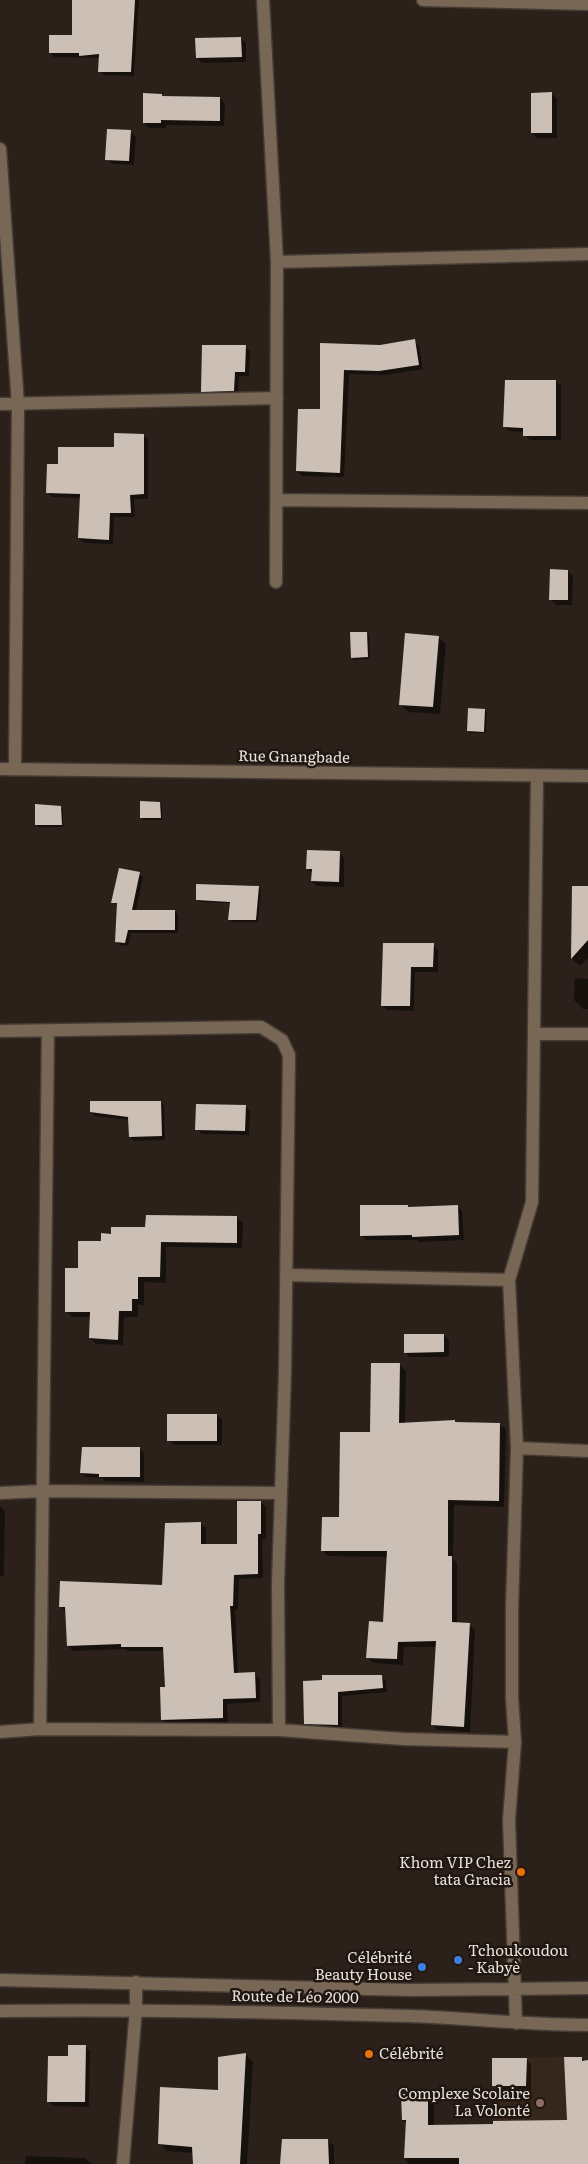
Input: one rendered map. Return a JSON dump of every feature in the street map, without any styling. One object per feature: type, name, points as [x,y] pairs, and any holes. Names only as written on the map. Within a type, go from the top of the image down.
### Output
[{"type":"street","points":[[263,0],[277,262],[276,582]]},
{"type":"street","points":[[423,0],[588,4]]},
{"type":"street","points":[[0,150],[18,405],[15,769]]},
{"type":"street","points":[[277,262],[588,254]]},
{"type":"street","points":[[0,404],[277,398]]},
{"type":"street","points":[[276,500],[588,503]]},
{"type":"street","name":"Rue Gnangbade","points":[[0,769],[538,777],[588,776]]},
{"type":"street","points":[[516,2023],[509,1820],[514,1742],[512,1607],[517,1448],[508,1280],[532,1202],[538,777]]},
{"type":"street","points":[[0,1031],[261,1027],[282,1040],[289,1055],[287,1275],[278,1583],[279,1730]]},
{"type":"street","points":[[40,1729],[48,1031]]},
{"type":"street","points":[[534,1034],[588,1034]]},
{"type":"street","points":[[287,1275],[508,1280]]},
{"type":"street","points":[[517,1448],[588,1451]]},
{"type":"street","points":[[0,1493],[281,1493]]},
{"type":"street","points":[[0,1732],[40,1729],[279,1730],[403,1740],[514,1742]]},
{"type":"street","name":"Route de Léo 2000","points":[[0,1980],[411,1990],[588,1988]]},
{"type":"street","points":[[123,2164],[136,2010],[136,1982]]},
{"type":"street","name":"Route de Léo 2000","points":[[0,2012],[136,2010],[461,2018],[516,2023],[588,2025]]},
{"type":"shaded area","name":"Complexe Scolaire La Volonté","points":[[582,2057],[582,2061],[588,2060],[588,2132],[493,2154],[492,2058]]},
{"type":"building","points":[[72,0],[135,0],[131,72],[98,72],[99,54],[79,56],[79,53],[49,53],[49,35],[72,35]]},
{"type":"building","points":[[241,37],[242,57],[196,58],[195,38]]},
{"type":"building","points":[[552,92],[552,133],[531,133],[531,93]]},
{"type":"building","points":[[143,93],[162,94],[162,96],[220,97],[220,121],[161,120],[161,123],[143,123]]},
{"type":"building","points":[[107,129],[131,130],[129,161],[105,160]]},
{"type":"building","points":[[415,339],[419,365],[379,371],[344,370],[340,473],[296,471],[298,409],[320,409],[320,343],[380,345]]},
{"type":"building","points":[[202,345],[246,345],[245,372],[235,372],[234,391],[201,392]]},
{"type":"building","points":[[505,380],[556,380],[556,436],[523,436],[523,428],[503,427]]},
{"type":"building","points":[[114,433],[144,434],[144,494],[130,495],[131,513],[110,513],[109,540],[78,538],[80,494],[46,493],[47,464],[58,464],[58,447],[114,447]]},
{"type":"building","points":[[550,569],[568,570],[568,600],[549,600]]},
{"type":"building","points":[[350,632],[367,632],[368,657],[351,658]]},
{"type":"building","points":[[405,633],[439,636],[433,707],[399,705]]},
{"type":"building","points":[[468,708],[485,709],[484,732],[467,731]]},
{"type":"building","points":[[140,801],[160,802],[161,818],[140,818]]},
{"type":"building","points":[[35,804],[61,806],[62,825],[35,825]]},
{"type":"building","points":[[307,850],[340,851],[339,882],[311,881],[312,869],[306,869]]},
{"type":"building","points":[[119,868],[140,872],[132,910],[175,910],[175,930],[128,930],[125,943],[115,942],[117,903],[111,903]]},
{"type":"building","points":[[196,884],[259,886],[256,920],[228,920],[230,902],[196,900]]},
{"type":"building","points":[[572,886],[588,886],[588,940],[571,959]]},
{"type":"building","points":[[383,943],[434,943],[433,967],[411,967],[410,1006],[381,1006]]},
{"type":"building","points":[[90,1101],[161,1101],[162,1136],[129,1137],[128,1117],[90,1112]]},
{"type":"building","points":[[196,1104],[246,1105],[245,1131],[195,1130]]},
{"type":"building","points":[[360,1205],[408,1205],[408,1207],[458,1205],[459,1235],[412,1237],[412,1235],[360,1236]]},
{"type":"building","points":[[146,1215],[237,1216],[237,1243],[161,1242],[160,1277],[138,1277],[138,1299],[132,1299],[132,1311],[119,1311],[118,1340],[89,1338],[90,1312],[65,1312],[65,1268],[78,1268],[78,1241],[101,1241],[101,1233],[111,1234],[111,1227],[145,1227]]},
{"type":"building","points":[[404,1334],[444,1334],[444,1352],[404,1353]]},
{"type":"building","points":[[371,1363],[400,1363],[399,1423],[455,1420],[455,1422],[500,1423],[499,1501],[448,1500],[448,1556],[452,1556],[452,1622],[470,1623],[464,1727],[431,1725],[436,1641],[398,1642],[397,1659],[366,1658],[369,1621],[383,1622],[387,1551],[321,1551],[322,1517],[339,1517],[340,1432],[370,1432]]},
{"type":"building","points":[[167,1414],[217,1414],[217,1441],[167,1441]]},
{"type":"building","points":[[82,1447],[140,1447],[140,1477],[99,1477],[99,1474],[80,1473]]},
{"type":"building","points":[[237,1501],[261,1501],[261,1534],[258,1534],[258,1574],[234,1575],[233,1606],[230,1606],[234,1673],[255,1672],[256,1698],[223,1699],[223,1718],[161,1720],[160,1687],[165,1687],[163,1647],[121,1647],[121,1644],[67,1646],[65,1607],[59,1607],[60,1581],[162,1585],[165,1523],[201,1522],[201,1544],[237,1544]]},
{"type":"building","points":[[322,1675],[382,1675],[383,1688],[338,1692],[338,1725],[304,1724],[303,1681],[322,1680]]},
{"type":"building","points":[[68,2045],[86,2045],[85,2102],[47,2102],[48,2056],[68,2056]]},
{"type":"building","points":[[246,2053],[240,2164],[193,2164],[192,2147],[158,2144],[160,2087],[218,2090],[218,2057]]},
{"type":"building","points":[[564,2057],[582,2057],[582,2061],[588,2060],[588,2164],[459,2164],[459,2158],[404,2158],[406,2120],[402,2120],[401,2094],[428,2094],[428,2125],[493,2124],[493,2121],[567,2120]]},
{"type":"building","points":[[492,2058],[527,2058],[526,2086],[492,2086]]},
{"type":"building","points":[[282,2139],[328,2139],[329,2164],[280,2164]]},
{"type":"place","name":"Khom VIP Chez tata Gracia","points":[[521,1872]]},
{"type":"place","name":"Tchoukoudou - Kabyè","points":[[458,1960]]},
{"type":"place","name":"Célébrité Beauty House","points":[[422,1967]]},
{"type":"place","name":"Célébrité","points":[[369,2054]]},
{"type":"place","name":"Complexe Scolaire La Volonté","points":[[540,2103]]}]
